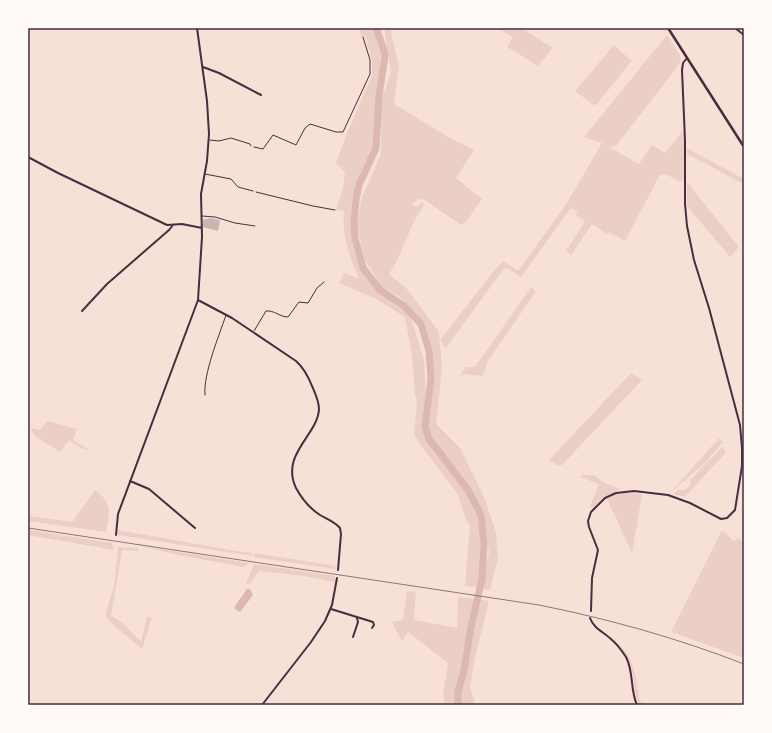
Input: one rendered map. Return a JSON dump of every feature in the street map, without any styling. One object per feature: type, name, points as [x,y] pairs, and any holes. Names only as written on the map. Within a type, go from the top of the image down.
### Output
[{"type":"street","points":[[116,535],[118,514],[198,300],[202,228],[201,194],[208,161],[209,140],[207,101],[197,28]]},
{"type":"street","points":[[668,28],[744,147]]},
{"type":"street","points":[[735,28],[744,35]]},
{"type":"street","points":[[591,611],[592,578],[598,550],[588,521],[591,512],[605,498],[616,493],[634,491],[668,495],[690,503],[722,519],[727,518],[735,510],[742,457],[741,433],[709,308],[694,260],[687,226],[685,204],[685,140],[682,70],[683,63],[687,58]]},
{"type":"street","points":[[202,67],[219,73],[221,76],[261,95]]},
{"type":"street","points":[[28,157],[167,225],[177,224],[202,228]]},
{"type":"street","points":[[82,311],[107,284],[173,225]]},
{"type":"street","points":[[198,300],[253,332],[301,365],[306,373],[317,397],[319,410],[316,419],[298,449],[292,475],[296,488],[310,507],[340,528],[341,534],[338,570]]},
{"type":"street","points":[[130,481],[149,489],[195,528]]},
{"type":"street","points":[[262,705],[311,642],[325,621],[331,609],[337,578]]},
{"type":"street","points":[[331,609],[373,622],[374,625],[372,628]]},
{"type":"street","points":[[353,637],[358,622],[357,618]]},
{"type":"street","points":[[590,618],[595,627],[613,640],[625,656],[631,672],[637,705]]},
{"type":"lane","points":[[209,140],[233,138],[250,144],[251,146]]},
{"type":"lane","points":[[205,174],[231,179],[238,186],[254,191]]},
{"type":"lane","points":[[201,216],[215,216],[235,223],[255,226]]},
{"type":"lane","points":[[253,332],[266,311],[288,317],[299,302],[308,303],[317,288],[324,282]]},
{"type":"lane","points":[[205,395],[207,375],[226,315]]},
{"type":"path","points":[[251,146],[263,150],[271,136],[274,135],[296,145],[305,128],[310,124],[336,132],[343,132],[370,74],[370,60],[363,37]]},
{"type":"path","points":[[254,191],[323,209],[335,210]]},
{"type":"shaded area","points":[[359,28],[374,28],[381,49],[379,85],[375,106],[376,136],[371,157],[352,200],[351,224],[354,249],[361,268],[377,290],[384,297],[410,315],[424,360],[426,396],[422,427],[427,440],[465,490],[478,514],[483,543],[478,587],[465,586],[470,526],[467,522],[457,493],[414,434],[417,399],[415,395],[412,355],[405,317],[378,300],[339,283],[344,273],[359,278],[347,246],[344,229],[344,211],[336,210],[343,188],[345,172],[336,163],[372,75],[372,61],[366,37],[361,35]]},
{"type":"shaded area","points":[[384,28],[390,28],[399,66],[394,104],[450,138],[474,150],[456,178],[482,199],[466,222],[461,225],[425,200],[419,199],[412,204],[412,206],[418,206],[422,202],[425,204],[419,212],[399,257],[389,274],[407,289],[439,332],[442,368],[436,424],[460,448],[484,497],[496,532],[498,558],[490,590],[482,588],[489,552],[483,516],[471,490],[432,439],[428,428],[434,381],[431,352],[423,322],[401,298],[382,287],[364,259],[357,225],[362,197],[381,154],[381,101],[391,72]]},
{"type":"shaded area","points":[[498,28],[522,28],[553,48],[538,66],[507,47],[513,37]]},
{"type":"shaded area","points":[[667,35],[680,55],[681,62],[616,146],[609,147],[639,164],[652,145],[665,153],[684,129],[684,180],[681,182],[665,174],[660,175],[625,241],[609,232],[607,234],[592,224],[571,255],[566,251],[585,221],[576,215],[578,212],[571,208],[521,277],[507,268],[503,270],[445,349],[441,339],[496,268],[503,261],[518,271],[565,206],[602,143],[584,137]]},
{"type":"shaded area","points":[[614,45],[632,61],[595,106],[575,91]]},
{"type":"shaded area","points":[[687,148],[744,179],[744,184],[687,154]]},
{"type":"shaded area","points":[[687,182],[739,247],[730,257],[687,206]]},
{"type":"shaded area","points":[[531,287],[536,291],[486,364],[482,376],[464,374],[458,378],[466,367],[475,367]]},
{"type":"shaded area","points":[[631,373],[642,380],[562,465],[557,465],[549,460]]},
{"type":"shaded area","points":[[47,421],[77,429],[73,440],[91,451],[81,448],[69,440],[60,452],[36,437],[30,428],[40,430]]},
{"type":"shaded area","points":[[719,438],[723,442],[705,463],[670,493]]},
{"type":"shaded area","points":[[722,447],[726,452],[685,497],[673,494],[678,490],[684,490],[690,486],[691,479]]},
{"type":"shaded area","points":[[581,475],[594,475],[603,482],[620,489],[602,498],[593,508],[590,506],[599,484],[580,477]]},
{"type":"shaded area","points":[[95,490],[105,499],[109,509],[106,532],[28,521],[28,516],[72,522]]},
{"type":"shaded area","points":[[617,494],[642,494],[632,553],[607,499]]},
{"type":"shaded area","points":[[28,530],[112,543],[114,550],[28,535]]},
{"type":"shaded area","points":[[118,530],[253,553],[252,556],[118,535]]},
{"type":"shaded area","points":[[722,530],[734,541],[738,538],[744,543],[744,658],[671,632]]},
{"type":"shaded area","points":[[140,546],[249,563],[244,567],[183,556]]},
{"type":"shaded area","points":[[118,547],[138,548],[138,551],[122,550],[111,615],[123,623],[141,642],[147,616],[152,618],[142,649],[113,625],[106,617],[106,612],[114,586]]},
{"type":"shaded area","points":[[255,553],[335,566],[335,569],[254,557]]},
{"type":"shaded area","points":[[254,564],[335,576],[335,582],[304,576],[259,571],[250,584],[246,583]]},
{"type":"shaded area","points":[[247,589],[250,589],[253,595],[240,612],[235,609],[235,606]]},
{"type":"shaded area","points":[[407,591],[416,592],[415,620],[457,628],[458,597],[489,601],[474,662],[470,688],[476,705],[445,705],[443,694],[448,663],[408,632],[402,641],[392,622],[403,620]]},
{"type":"shaded area","points":[[611,637],[625,651],[633,666],[640,701],[645,705],[638,705],[634,679],[628,661]]},
{"type":"building","points":[[210,218],[220,220],[218,231],[203,227],[203,220]]},
{"type":"waterway","points":[[376,28],[385,56],[379,96],[376,148],[359,185],[354,223],[355,238],[363,268],[380,290],[404,306],[421,324],[429,351],[431,379],[425,427],[429,439],[468,490],[481,515],[484,544],[482,579],[471,627],[464,670],[458,692],[458,705]]},
{"type":"railway","points":[[28,528],[539,605],[591,616],[643,630],[744,664]]}]
